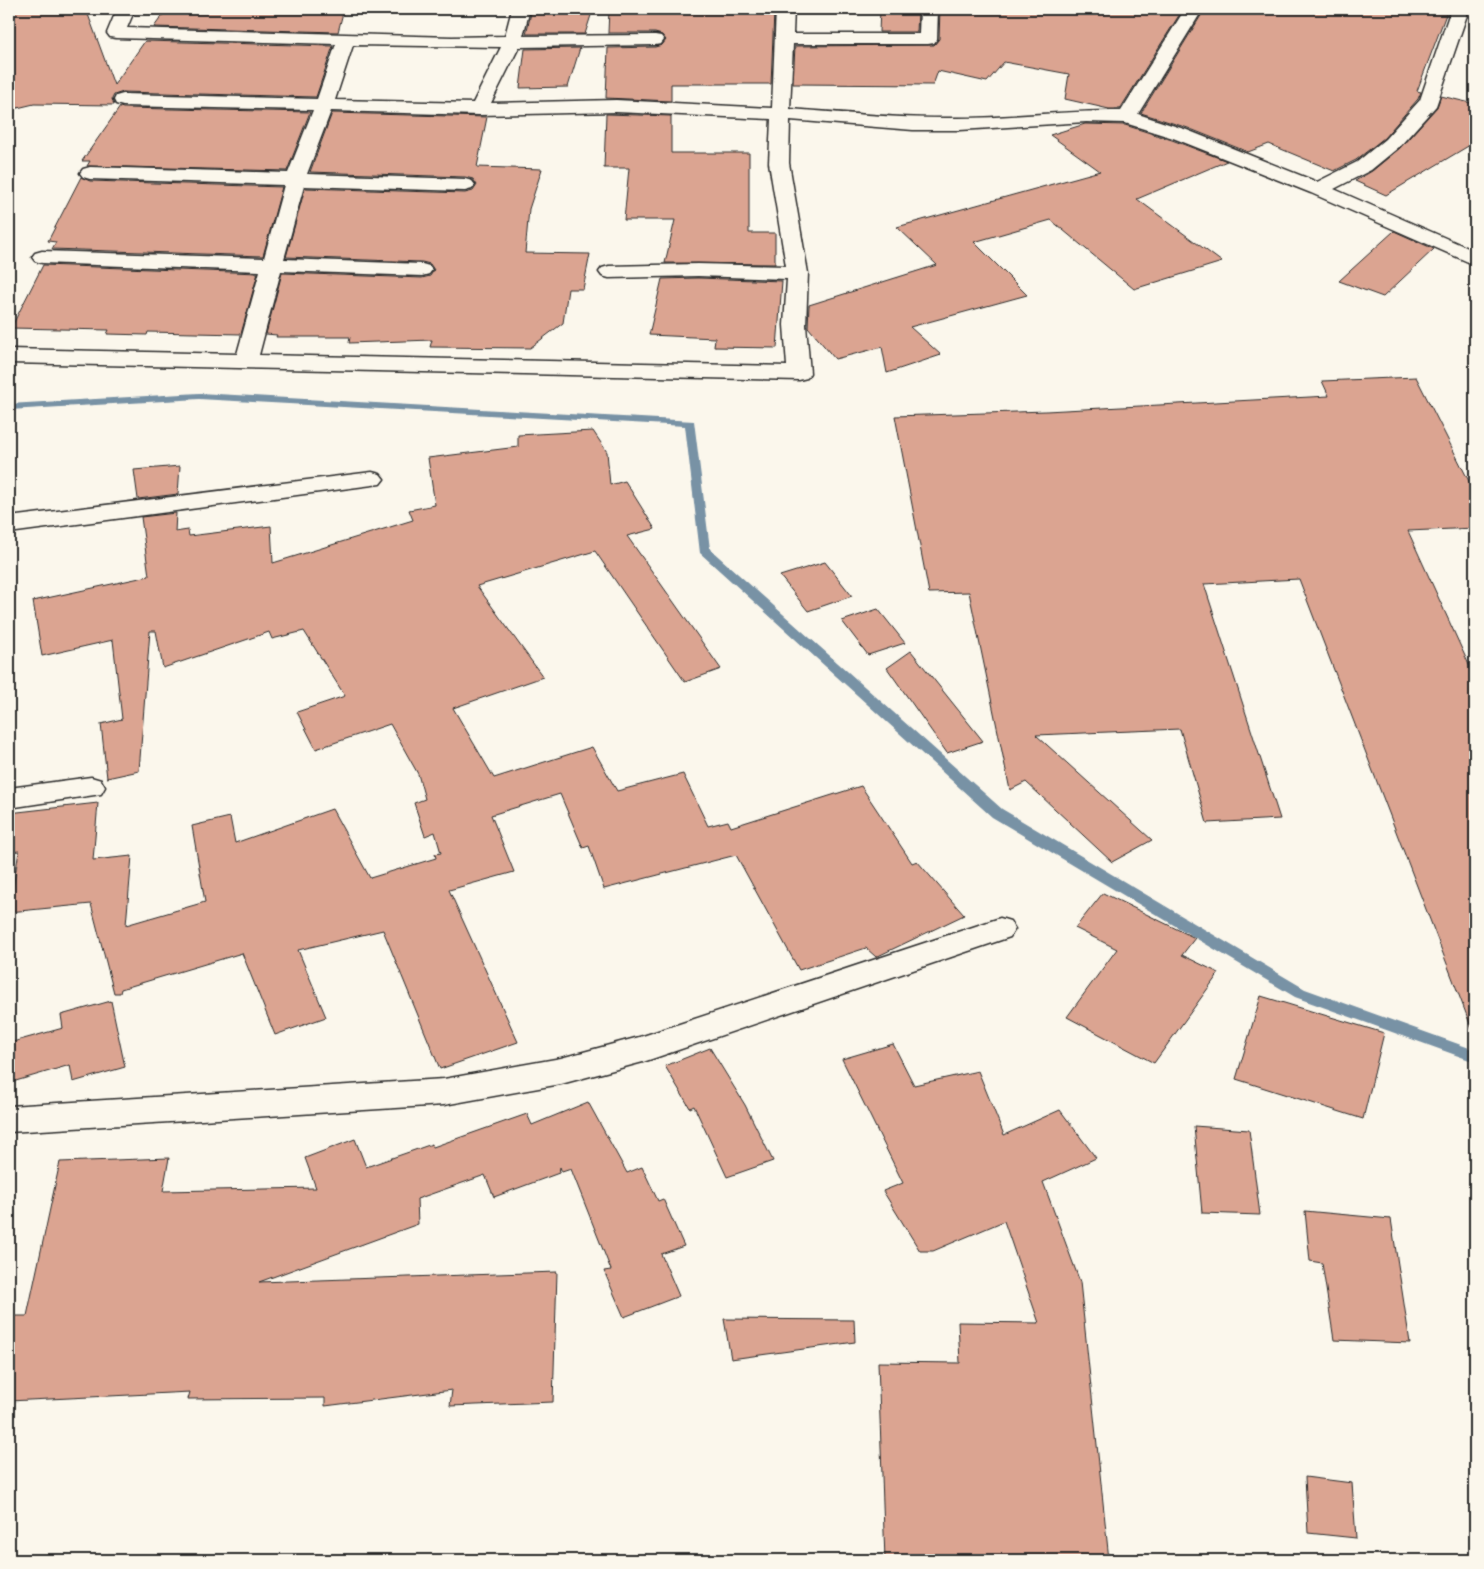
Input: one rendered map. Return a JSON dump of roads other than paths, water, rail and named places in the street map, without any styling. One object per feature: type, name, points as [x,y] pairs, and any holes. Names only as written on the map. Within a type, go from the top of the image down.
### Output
[{"type":"street","points":[[126,9],[116,33],[346,40],[512,42],[655,40]]},
{"type":"street","points":[[478,109],[512,42],[521,9]]},
{"type":"street","points":[[9,356],[799,373],[795,325],[798,273],[779,164],[782,40],[785,9]]},
{"type":"street","points":[[782,40],[928,39],[930,9]]},
{"type":"street","points":[[1127,117],[1194,9]]},
{"type":"street","points":[[1318,189],[1364,166],[1392,143],[1430,102],[1460,9]]},
{"type":"street","points":[[246,362],[296,178],[346,40]]},
{"type":"street","points":[[123,100],[478,109],[616,106],[780,114],[913,124],[960,124],[1086,116],[1127,117],[1180,134],[1318,189],[1475,259]]},
{"type":"street","points":[[90,173],[296,178],[465,185]]},
{"type":"street","points":[[42,257],[422,270]]},
{"type":"street","points":[[609,272],[698,270],[798,273]]},
{"type":"street","points":[[9,526],[372,479]]},
{"type":"street","points":[[9,798],[91,787]]},
{"type":"street","points":[[9,1119],[444,1092],[561,1071],[643,1048],[1000,929]]},
{"type":"waterway","points":[[9,407],[199,396],[690,423],[704,550],[997,813],[1300,993],[1475,1056]]}]
